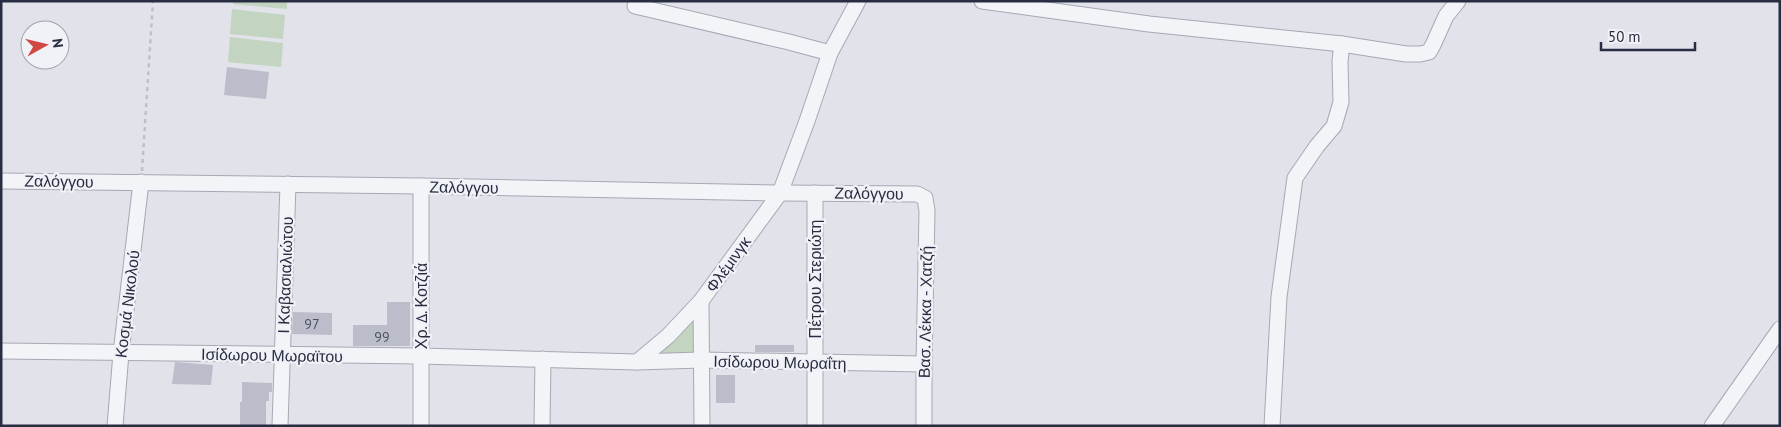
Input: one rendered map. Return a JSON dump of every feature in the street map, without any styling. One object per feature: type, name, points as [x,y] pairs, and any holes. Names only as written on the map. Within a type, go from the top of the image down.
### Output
[{"type":"street","name":"Φλέμινγκ","points":[[637,362],[668,336],[701,301],[780,194],[808,121],[830,54],[858,1]]},
{"type":"street","points":[[982,1],[1150,24],[1342,44],[1406,54],[1429,52],[1446,16],[1458,1]]},
{"type":"street","points":[[635,6],[789,42],[830,54]]},
{"type":"street","points":[[1272,426],[1279,297],[1295,178],[1317,146],[1334,126],[1341,102],[1340,61],[1342,44]]},
{"type":"street","name":"Ζαλόγγου","points":[[1,181],[421,186],[780,194],[815,192],[917,194],[925,198]]},
{"type":"street","name":"Κοσμά Νικολού","points":[[115,426],[121,353],[141,182]]},
{"type":"street","name":"Ι Καβασιαλιώτου","points":[[280,426],[288,184]]},
{"type":"street","name":"Χρ. Δ. Κοτζιά","points":[[421,186],[421,426]]},
{"type":"street","name":"Πέτρου Στεριώτη","points":[[815,192],[815,426]]},
{"type":"street","name":"Βασ. Λέκκα - Χατζή","points":[[924,426],[927,211],[925,198]]},
{"type":"street","points":[[701,301],[702,426]]},
{"type":"street","points":[[1712,426],[1780,329]]},
{"type":"street","name":"Ισίδωρου Μωραϊτου","points":[[1,351],[543,359]]},
{"type":"street","points":[[542,426],[543,359],[637,362]]},
{"type":"street","name":"Ισίδωρου Μωραΐτη","points":[[637,362],[702,360],[924,364]]},
{"type":"path","points":[[141,182],[153,1]]},
{"type":"green space","points":[[234,1],[287,1],[287,9],[233,4]]},
{"type":"green space","points":[[232,9],[285,15],[283,39],[230,34]]},
{"type":"green space","points":[[230,37],[283,43],[281,67],[228,62]]},
{"type":"green space","points":[[693,319],[694,355],[655,355]]},
{"type":"building","points":[[227,67],[269,72],[266,99],[224,95]]},
{"type":"building","points":[[387,302],[410,302],[410,346],[353,346],[353,325],[387,325]]},
{"type":"building","points":[[293,312],[332,313],[332,335],[292,334]]},
{"type":"building","points":[[755,345],[794,345],[794,352],[755,352]]},
{"type":"building","points":[[175,362],[213,365],[211,385],[172,384]]},
{"type":"building","points":[[716,375],[735,375],[735,403],[716,403]]},
{"type":"building","points":[[242,382],[272,383],[269,401],[266,401],[266,426],[240,426]]}]
